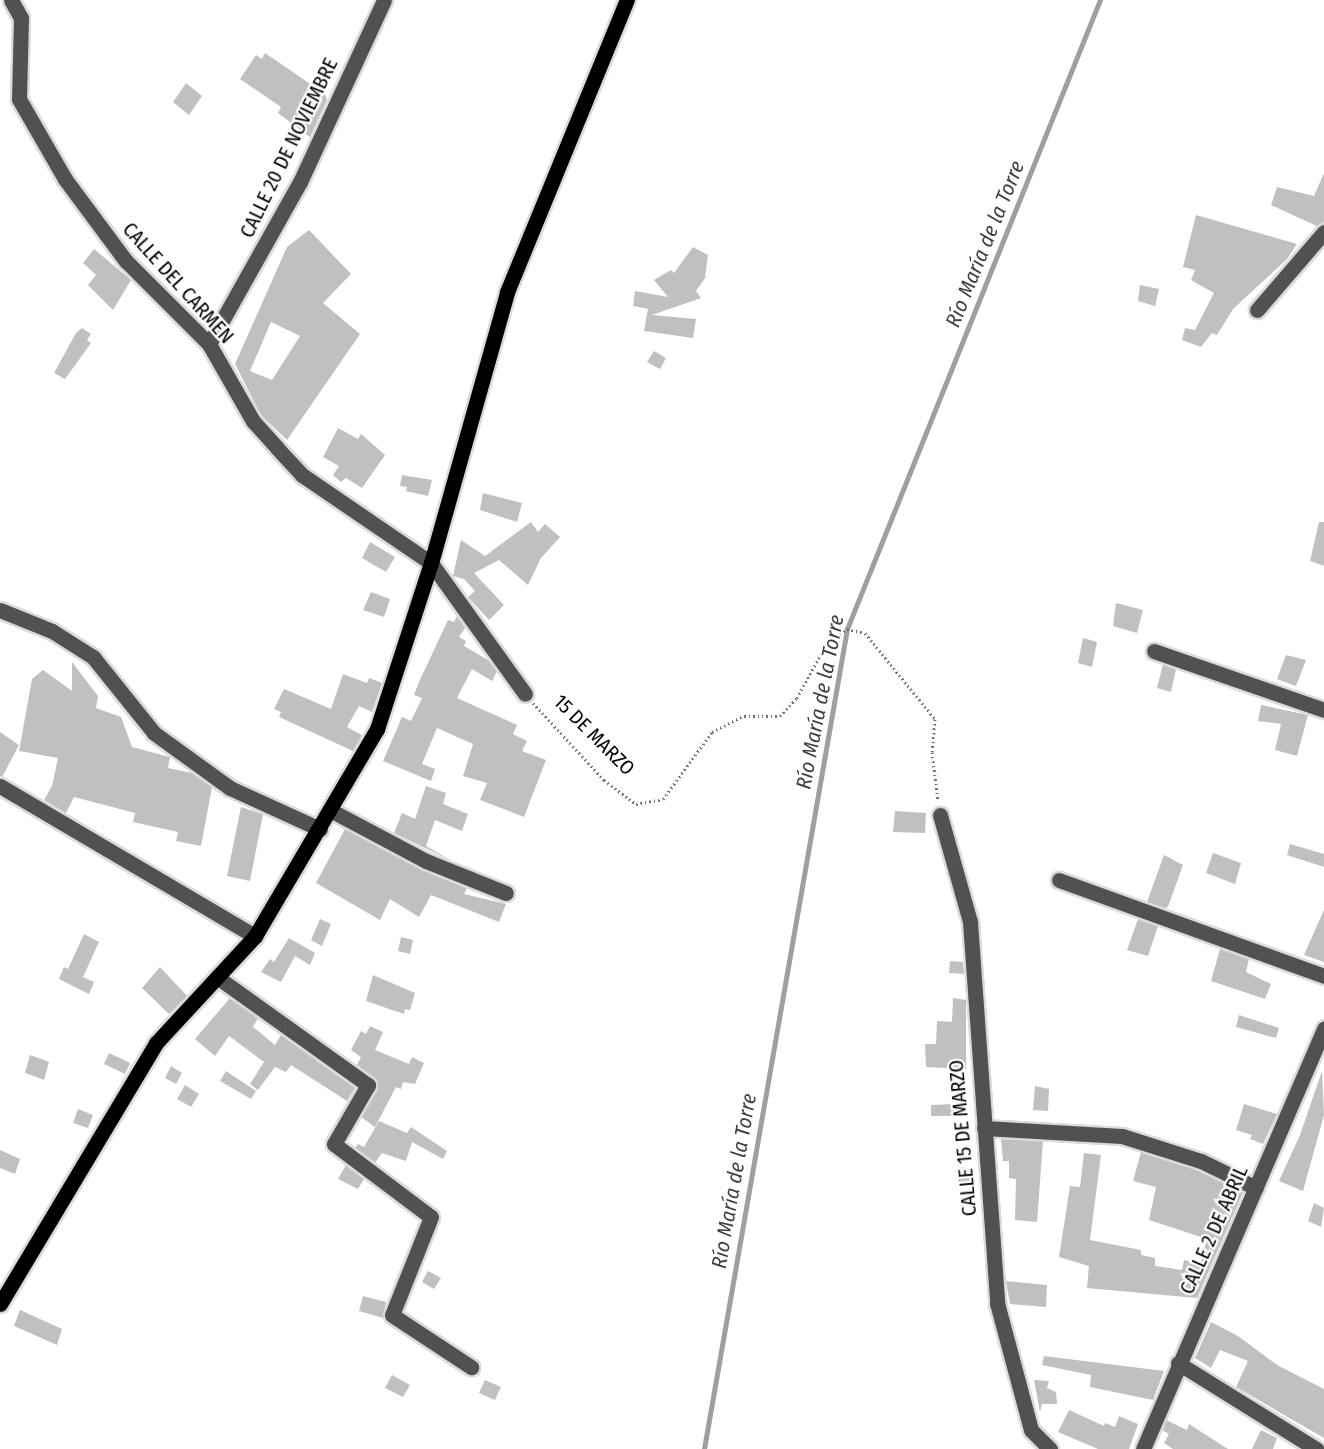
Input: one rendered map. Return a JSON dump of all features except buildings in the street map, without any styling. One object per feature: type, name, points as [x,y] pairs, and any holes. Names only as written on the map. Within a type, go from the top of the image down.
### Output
[{"type":"main road","points":[[0,1304],[6,1284],[156,1043],[255,936],[377,729],[430,563],[507,292],[627,0]]},
{"type":"street","name":"CALLE DEL CARMEN","points":[[11,0],[21,18],[19,99],[59,169],[126,261],[209,344],[253,421],[302,475],[430,563]]},
{"type":"street","name":"CALLE 20 DE NOVIEMBRE","points":[[209,344],[300,182],[384,0]]},
{"type":"street","points":[[1257,310],[1324,232]]},
{"type":"street","name":"15 DE MARZO","points":[[430,563],[525,694]]},
{"type":"street","points":[[0,610],[52,631],[93,657],[154,732],[230,788],[320,829]]},
{"type":"street","points":[[1154,651],[1324,710]]},
{"type":"street","points":[[0,786],[255,936]]},
{"type":"street","points":[[330,810],[426,861],[506,893]]},
{"type":"street","name":"CALLE 15 DE MARZO","points":[[940,815],[970,922],[997,1304],[1031,1430],[1050,1449]]},
{"type":"street","points":[[1059,880],[1324,976]]},
{"type":"street","points":[[217,977],[368,1085],[334,1144],[431,1217],[392,1315],[471,1367]]},
{"type":"street","name":"CALLE 2 DE ABRIL","points":[[1143,1449],[1324,1029]]},
{"type":"street","points":[[984,1128],[1122,1136],[1201,1161],[1256,1188]]},
{"type":"street","points":[[1178,1364],[1316,1449]]},
{"type":"path","name":"15 DE MARZO","points":[[525,694],[604,780],[636,804],[663,799],[712,732],[744,716],[780,716],[796,698],[828,641],[847,629],[865,633],[935,719],[932,752],[940,815]]},
{"type":"waterway","name":"Río María de la Torre","points":[[704,1449],[847,629],[1100,0]]}]
